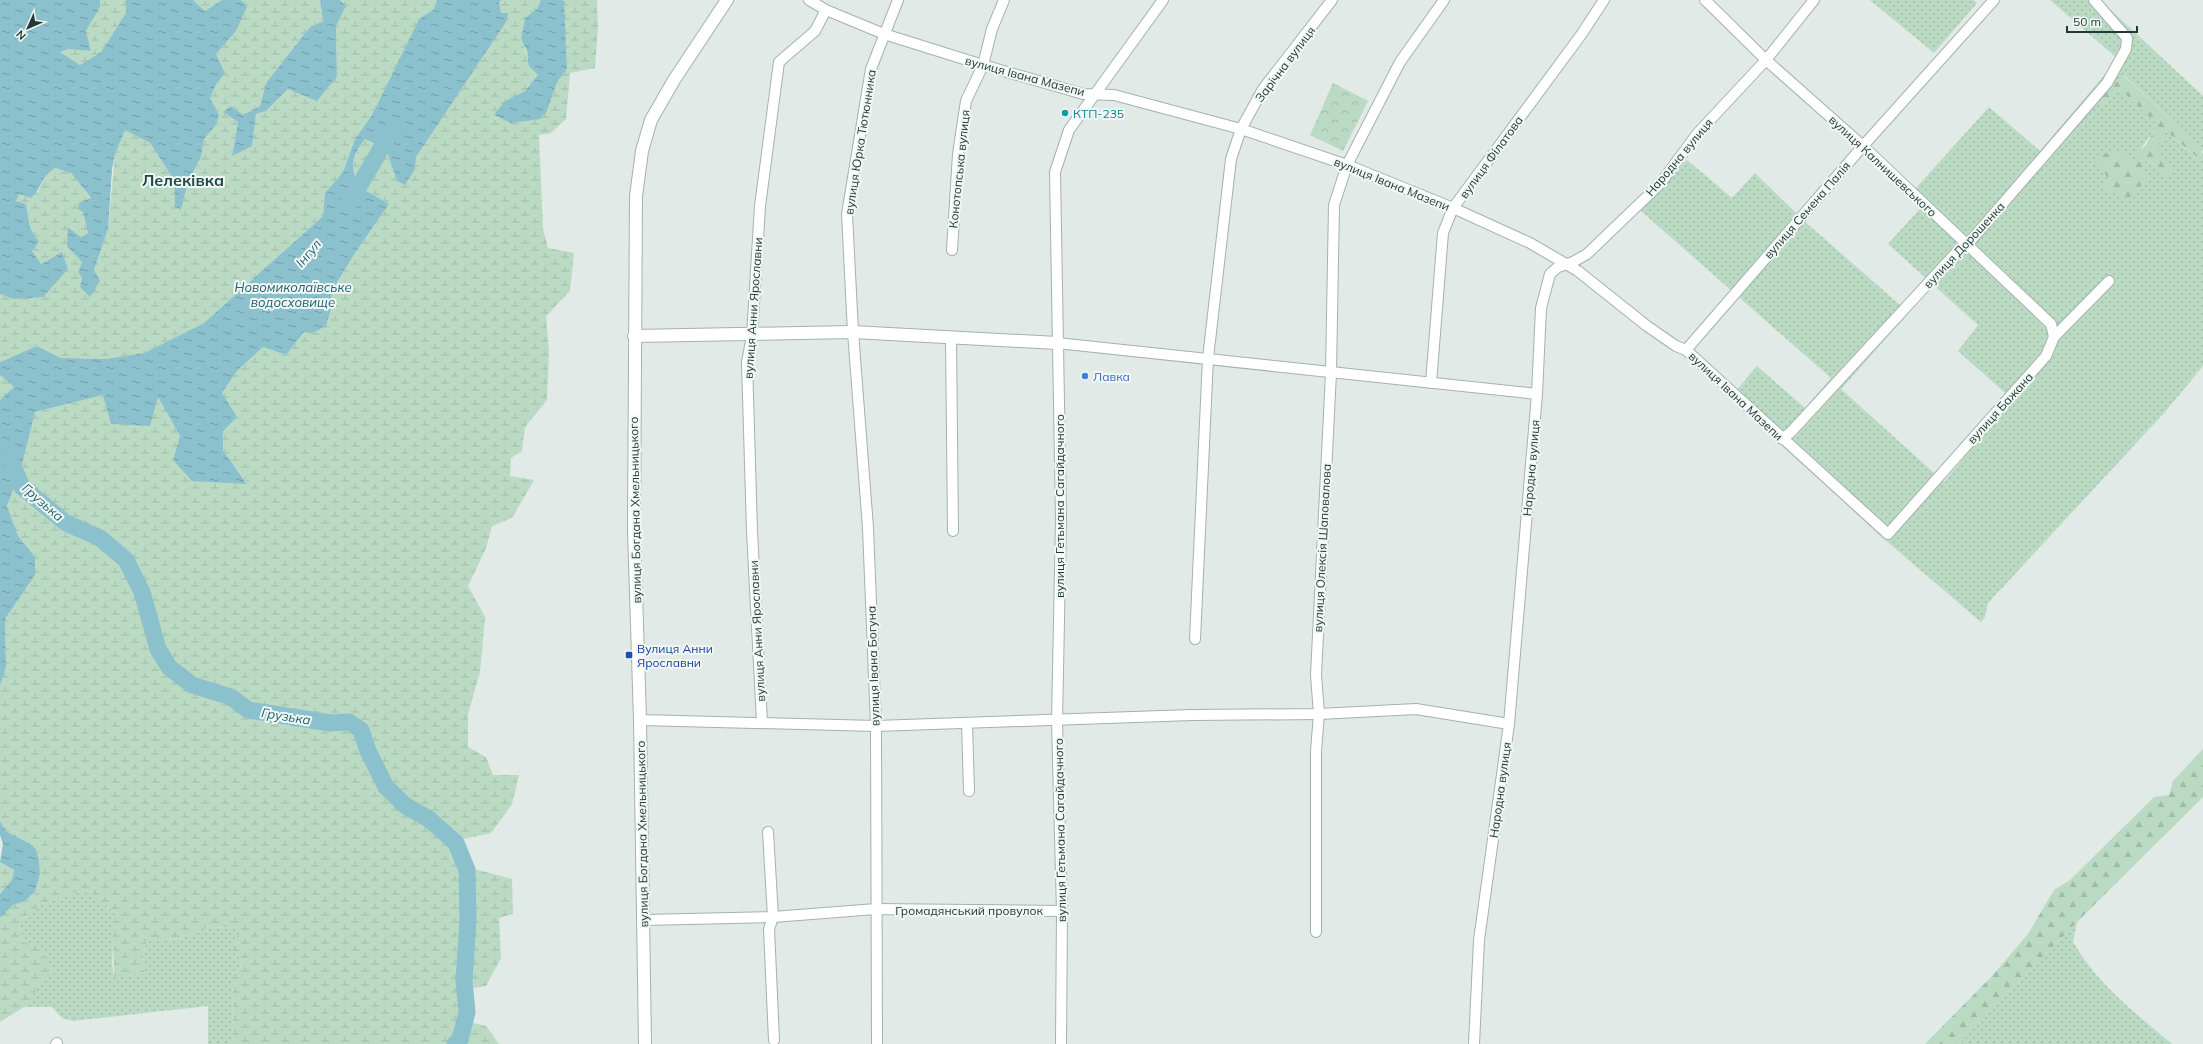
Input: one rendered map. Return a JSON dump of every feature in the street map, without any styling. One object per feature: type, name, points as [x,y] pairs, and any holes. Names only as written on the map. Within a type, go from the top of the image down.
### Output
[{"type":"street","name":"вулиця Богдана Хмельницького","points":[[645,1044],[640,720],[634,529],[636,196],[645,139],[650,120],[727,0]]},
{"type":"street","name":"вулиця Івана Мазепи","points":[[809,0],[826,10],[884,34],[983,65],[1082,94],[1114,95],[1241,129],[1347,165],[1453,208],[1530,243],[1568,264],[1647,326],[1676,346],[1686,350],[1888,534]]},
{"type":"street","name":"вулиця Юрка Тютюнника","points":[[851,288],[847,214],[871,69],[898,0]]},
{"type":"street","name":"Конотопська вулиця","points":[[952,250],[954,196],[966,101],[983,65],[992,29],[1004,0]]},
{"type":"street","name":"вулиця Гетьмана Сагайдачного","points":[[1061,1044],[1062,911],[1057,721],[1061,519],[1055,172],[1069,130],[1163,0]]},
{"type":"street","name":"Зарічна вулиця","points":[[1241,129],[1263,89],[1332,0]]},
{"type":"street","name":"вулиця Олексія Шаповалова","points":[[1316,932],[1316,751],[1319,714],[1316,675],[1330,373],[1334,205],[1347,165],[1400,62],[1444,0]]},
{"type":"street","name":"вулиця Філатова","points":[[1431,384],[1442,233],[1453,208],[1581,35],[1604,0]]},
{"type":"street","name":"вулиця Калнишевського","points":[[1704,0],[1766,60],[1863,146],[2051,324],[2054,337]]},
{"type":"street","name":"Народна вулиця","points":[[1474,1044],[1479,940],[1509,724],[1537,394],[1541,308],[1550,274],[1558,267],[1568,264],[1586,254],[1660,184],[1697,134],[1766,60],[1814,0]]},
{"type":"street","name":"вулиця Семена Палія","points":[[1686,350],[1863,146],[1994,0]]},
{"type":"street","name":"вулиця Дорошенка","points":[[1782,439],[1791,432],[1854,366],[1954,255],[1967,245],[2107,82],[2126,49],[2127,38],[2094,0]]},
{"type":"street","name":"вулиця Анни Ярославни","points":[[762,722],[750,477],[747,362],[752,336],[760,206],[779,62],[815,31],[826,10]]},
{"type":"street","points":[[1195,639],[1208,358],[1232,159],[1241,129]]},
{"type":"street","name":"вулиця Бажана","points":[[1888,534],[2046,356],[2054,337],[2109,280]]},
{"type":"street","name":"вулиця Івана Богуна","points":[[851,288],[868,528],[876,726],[877,1044]]},
{"type":"street","points":[[634,336],[752,336],[853,332],[1057,343],[1208,358],[1431,384],[1537,394]]},
{"type":"street","points":[[950,337],[953,531]]},
{"type":"street","points":[[640,720],[876,726],[1416,710],[1509,724]]},
{"type":"street","points":[[967,724],[969,791]]},
{"type":"street","points":[[768,832],[773,917],[769,929],[774,1040]]},
{"type":"street","name":"Громадянський провулок","points":[[644,920],[773,917],[876,909],[1062,911]]},
{"type":"green space","points":[[100,0],[126,0],[126,13],[101,52],[80,65],[60,52],[68,49],[91,51],[86,31],[100,7]]},
{"type":"green space","points":[[193,0],[222,0],[205,11]]},
{"type":"green space","points":[[241,0],[320,0],[323,21],[310,27],[266,83],[260,106],[243,115],[223,112],[238,122],[232,155],[252,146],[256,114],[266,111],[288,89],[337,76],[336,26],[346,6],[340,0],[437,0],[433,10],[419,19],[372,115],[355,139],[343,172],[325,193],[323,216],[204,323],[144,353],[105,359],[61,358],[37,346],[0,362],[0,294],[13,299],[62,252],[41,264],[32,251],[39,242],[30,228],[26,205],[16,201],[19,194],[38,192],[45,175],[55,168],[71,173],[91,199],[83,212],[88,233],[81,237],[69,227],[82,262],[78,272],[82,278],[80,287],[90,296],[94,270],[108,229],[115,155],[125,130],[150,143],[174,180],[175,207],[181,210],[188,182],[201,157],[204,139],[216,125],[219,115],[210,98],[217,83],[225,73],[216,54],[236,31],[246,7]]},
{"type":"green space","points":[[502,0],[541,0],[537,9],[525,18],[521,39],[534,71],[538,75],[525,91],[505,101],[547,111],[557,82],[567,69],[563,0],[597,0],[598,26],[595,68],[570,73],[566,119],[551,133],[539,135],[543,229],[548,248],[574,253],[570,291],[546,316],[549,351],[547,400],[525,427],[522,451],[511,458],[510,476],[534,480],[512,518],[492,526],[486,548],[468,586],[485,617],[480,672],[468,714],[468,747],[486,757],[493,775],[519,775],[512,804],[491,833],[459,840],[471,868],[512,879],[513,914],[499,918],[501,958],[486,986],[467,989],[469,1022],[486,1026],[499,1044],[232,1044],[233,993],[230,976],[240,968],[242,960],[233,952],[231,942],[239,935],[238,928],[209,927],[179,939],[147,941],[143,954],[145,973],[114,978],[113,934],[115,913],[87,889],[44,903],[19,922],[23,942],[39,947],[52,969],[24,1007],[0,1022],[0,918],[13,905],[25,901],[35,893],[40,874],[39,860],[32,845],[6,831],[0,821],[0,686],[6,667],[5,619],[35,575],[35,557],[18,536],[7,506],[20,473],[35,412],[103,395],[158,397],[180,436],[173,460],[247,483],[223,450],[222,393],[237,371],[263,347],[286,355],[304,332],[331,309],[332,292],[355,253],[389,204],[358,186],[354,172],[355,156],[365,139],[386,149],[397,181],[415,169],[416,157],[507,13],[501,13],[499,2]]},
{"type":"green space","points":[[1870,0],[1973,0],[1977,3],[1934,53]]},
{"type":"green space","points":[[2050,0],[2100,0],[2203,96],[2203,150],[2124,75],[2096,100],[2102,106],[2120,89],[2158,124],[2141,148],[2135,163],[2109,179],[2103,187],[2148,160],[2166,176],[2157,149],[2166,131],[2198,159],[2203,153],[2203,366],[2165,412],[1988,603],[1985,617],[1981,622],[1883,538],[1730,398],[1757,366],[1805,408],[1831,378],[1641,211],[1687,160],[1732,198],[1755,173],[1803,220],[1909,313],[1841,389],[1944,482],[2012,399],[1958,351],[1978,325],[1888,244],[1928,200],[1916,188],[1989,107],[2040,151],[2118,59]]},
{"type":"green space","points":[[2123,75],[2203,150],[2199,159],[2166,131],[2157,149],[2173,170],[2166,176],[2148,160],[2143,164],[2147,179],[2128,199],[2102,188],[2109,179],[2094,161],[2101,155],[2115,149],[2135,163],[2138,152],[2146,145],[2157,124],[2120,89],[2102,106],[2096,100]]},
{"type":"green space","points":[[1333,83],[1368,101],[1343,151],[1310,135]]},
{"type":"green space","points":[[0,375],[14,387],[0,400]]},
{"type":"green space","points":[[2203,749],[2203,797],[2077,922],[1959,1044],[1925,1044],[1992,976],[2028,934],[2054,890],[2070,880],[2154,797],[2169,795],[2173,781]]},
{"type":"green space","points":[[0,862],[14,870],[13,880],[0,894]]},
{"type":"green space","points":[[87,889],[115,913],[112,963],[114,978],[145,973],[143,954],[147,941],[179,939],[209,927],[238,928],[239,935],[233,952],[242,960],[240,968],[230,976],[233,993],[232,1044],[208,1044],[208,1006],[73,1021],[62,1018],[52,1007],[24,1007],[51,969],[39,947],[23,942],[19,922],[44,903]]},
{"type":"green space","points":[[2077,922],[2073,942],[2093,971],[2105,985],[2144,1021],[2172,1044],[1959,1044]]},
{"type":"water","points":[[0,0],[100,0],[100,7],[86,31],[91,51],[68,49],[60,52],[80,65],[101,52],[126,13],[126,0],[193,0],[205,11],[222,0],[241,0],[247,7],[236,31],[216,54],[225,73],[217,83],[210,98],[219,115],[216,125],[204,139],[201,157],[188,182],[181,210],[175,207],[174,180],[150,143],[125,130],[115,155],[112,169],[108,229],[94,270],[100,281],[90,297],[80,287],[82,278],[78,272],[82,262],[67,246],[68,227],[81,237],[88,233],[83,212],[78,209],[79,203],[91,198],[71,173],[55,168],[50,171],[31,198],[19,194],[16,201],[26,204],[30,228],[39,242],[32,251],[41,264],[62,252],[68,269],[43,297],[13,299],[0,294]]},
{"type":"water","points":[[320,0],[340,0],[346,6],[336,26],[337,76],[317,101],[288,89],[266,111],[256,114],[252,146],[232,156],[238,122],[223,112],[231,106],[243,115],[260,106],[266,83],[310,27],[323,21]]},
{"type":"water","name":"Новомиколаївське водосховище","points":[[437,0],[502,0],[499,2],[501,13],[508,13],[506,22],[416,157],[415,169],[405,185],[397,181],[386,149],[365,139],[357,151],[353,166],[358,186],[389,204],[355,253],[332,291],[331,309],[326,326],[312,333],[304,332],[286,355],[263,347],[237,371],[222,393],[237,417],[223,431],[223,450],[247,484],[192,481],[173,460],[180,436],[158,397],[150,426],[111,424],[103,395],[35,412],[20,473],[7,506],[18,536],[35,557],[35,575],[5,619],[6,667],[0,686],[0,400],[14,387],[0,375],[0,362],[37,346],[61,358],[105,359],[144,353],[204,323],[323,216],[325,193],[343,172],[355,139],[372,115],[419,19],[433,10]]},
{"type":"water","points":[[541,0],[563,0],[564,2],[567,69],[557,82],[547,111],[540,119],[511,123],[494,115],[505,101],[525,91],[538,75],[529,66],[527,51],[521,39],[525,18],[537,9]]},
{"type":"water","points":[[0,821],[6,831],[32,845],[36,850],[39,860],[40,874],[35,892],[25,901],[13,905],[0,918],[0,894],[12,880],[14,870],[0,862],[3,844],[0,835]]},
{"type":"waterway","name":"Інгул","points":[[348,205],[393,128]]},
{"type":"waterway","name":"Грузька","points":[[9,457],[22,487],[66,523],[100,538],[126,560],[142,592],[158,649],[169,667],[192,685],[231,697],[248,710],[330,723],[349,722],[361,730],[368,751],[386,787],[406,806],[429,819],[456,843],[467,870],[468,919],[464,981],[467,1012],[460,1040],[455,1044]]},
{"type":"place","name":"КТП-235","points":[[1065,113]]},
{"type":"place","name":"Лавка","points":[[1085,376]]},
{"type":"place","name":"Вулиця Анни Ярославни","points":[[629,655]]},
{"type":"district","name":"Лелеківка","points":[[183,180]]}]
